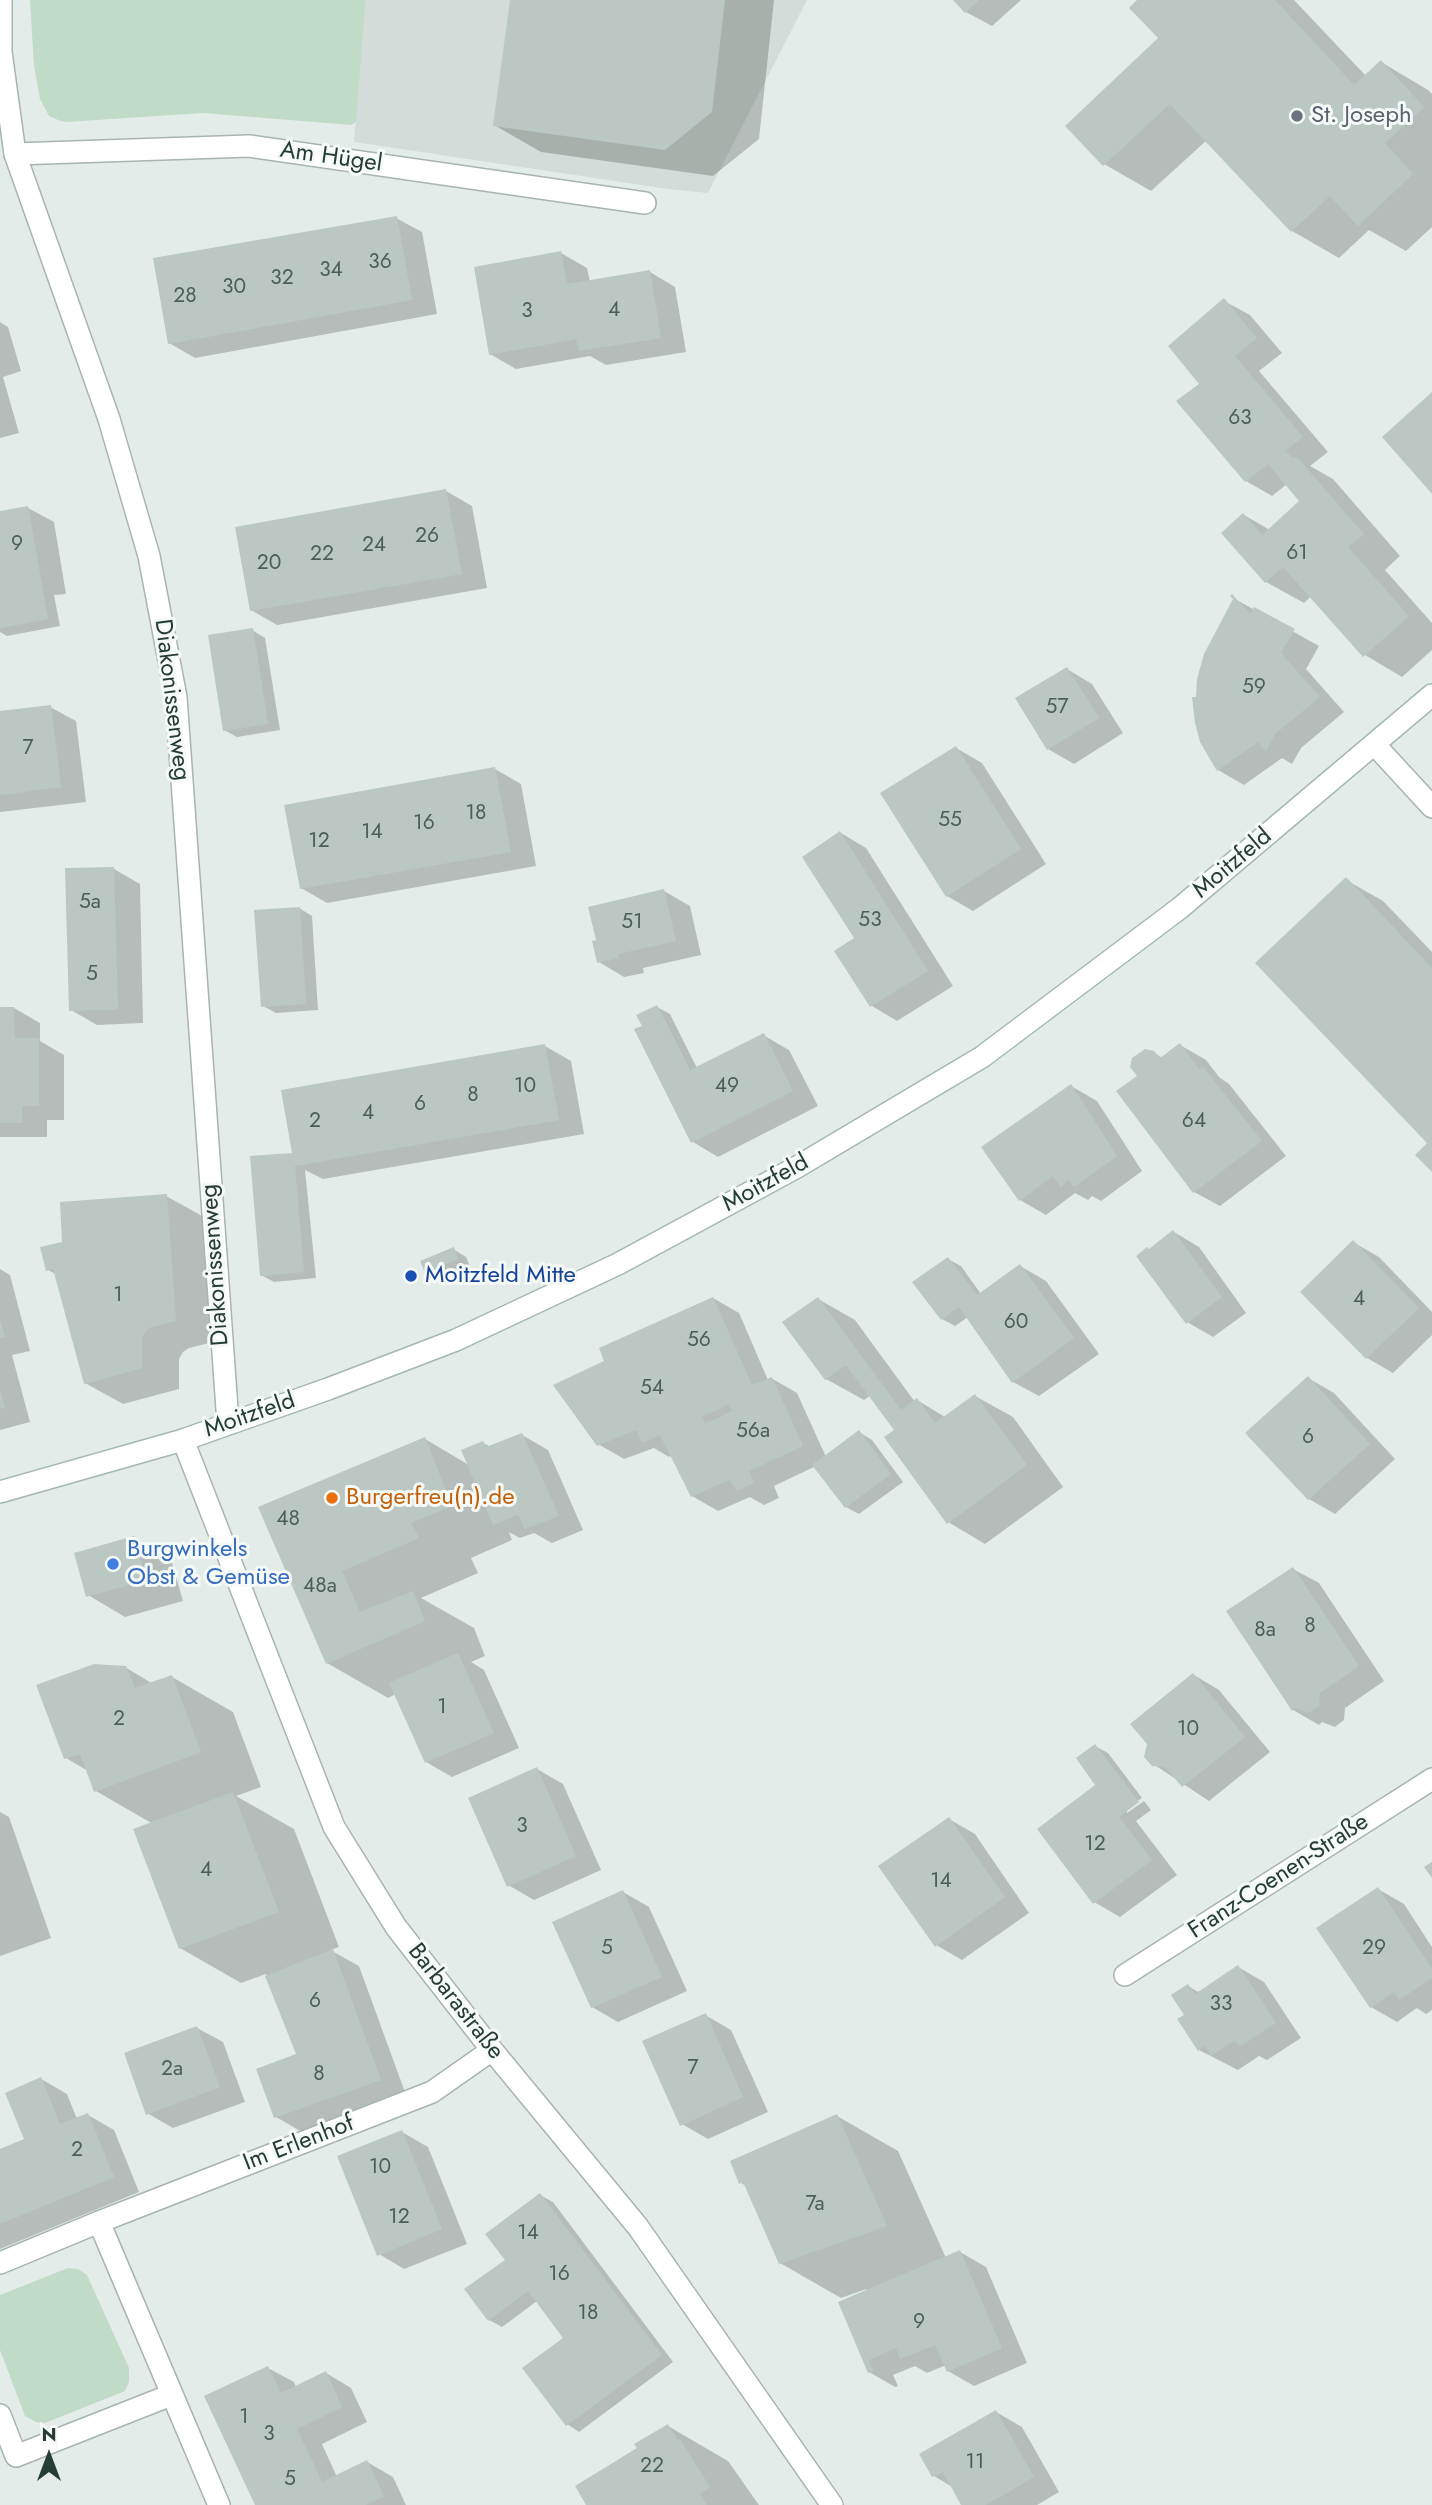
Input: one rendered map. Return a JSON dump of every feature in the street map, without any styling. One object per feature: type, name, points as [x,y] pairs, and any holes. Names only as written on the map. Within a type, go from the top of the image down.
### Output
[{"type":"street","name":"Diakonissenweg","points":[[1,0],[1,52],[15,154],[117,444],[149,556],[176,698],[228,1423]]},
{"type":"street","name":"Am Hügel","points":[[15,154],[249,146],[645,203]]},
{"type":"street","name":"Moitzfeld","points":[[0,1492],[183,1440],[456,1340],[618,1264],[820,1154],[982,1058],[1180,908],[1432,695]]},
{"type":"street","points":[[1375,745],[1432,807]]},
{"type":"street","name":"Barbarastraße","points":[[183,1440],[334,1827],[396,1927],[492,2050],[638,2227],[832,2505]]},
{"type":"street","name":"Franz-Coenen-Straße","points":[[1125,1975],[1432,1779]]},
{"type":"street","name":"Im Erlenhof","points":[[0,2263],[432,2092],[492,2050]]},
{"type":"street","points":[[99,2222],[219,2505]]},
{"type":"street","points":[[0,2415],[16,2456],[171,2395]]},
{"type":"shaded area","points":[[366,0],[807,0],[708,193],[354,142]]},
{"type":"green space","points":[[30,0],[366,0],[356,122],[351,125],[203,113],[66,122],[58,120],[49,116],[40,99],[34,66]]},
{"type":"green space","points":[[68,2268],[78,2269],[87,2275],[129,2368],[129,2382],[125,2391],[45,2423],[36,2422],[25,2416],[0,2350],[0,2295]]},
{"type":"building","points":[[510,0],[725,0],[712,112],[665,150],[493,126]]},
{"type":"building","points":[[953,0],[979,0],[965,13]]},
{"type":"building","name":"St. Joseph","points":[[1137,0],[1275,0],[1354,85],[1381,60],[1424,107],[1385,143],[1413,174],[1358,226],[1330,196],[1291,232],[1170,104],[1103,166],[1065,126],[1158,38],[1129,8]]},
{"type":"building","points":[[397,216],[412,300],[168,344],[153,258]]},
{"type":"building","points":[[561,251],[567,284],[650,270],[661,338],[579,351],[576,339],[489,355],[474,267]]},
{"type":"building","points":[[1224,298],[1257,338],[1235,356],[1303,437],[1285,451],[1293,458],[1296,456],[1364,534],[1348,547],[1409,616],[1363,657],[1283,567],[1265,583],[1221,533],[1243,513],[1262,535],[1299,501],[1268,464],[1245,482],[1176,401],[1199,384],[1168,346]]},
{"type":"building","points":[[1432,392],[1432,494],[1382,437]]},
{"type":"building","points":[[446,489],[462,574],[250,611],[235,527]]},
{"type":"building","points":[[28,506],[48,619],[0,628],[0,511]]},
{"type":"building","points":[[1232,594],[1250,614],[1254,607],[1295,629],[1281,653],[1320,697],[1275,734],[1266,751],[1258,742],[1217,771],[1200,742],[1192,697],[1196,697],[1197,679],[1204,654],[1233,599],[1230,596]]},
{"type":"building","points":[[253,628],[268,724],[223,731],[208,635]]},
{"type":"building","points":[[1067,667],[1099,718],[1047,750],[1015,698]]},
{"type":"building","points":[[51,705],[61,787],[0,795],[0,711]]},
{"type":"building","points":[[956,746],[1021,849],[946,897],[880,793]]},
{"type":"building","points":[[495,767],[511,852],[300,889],[284,805]]},
{"type":"building","points":[[840,831],[928,971],[870,1007],[834,951],[854,938],[802,857]]},
{"type":"building","points":[[114,867],[118,1009],[69,1011],[65,868]]},
{"type":"building","points":[[1346,877],[1432,968],[1432,1172],[1415,1155],[1427,1143],[1255,963]]},
{"type":"building","points":[[664,889],[676,941],[618,954],[619,958],[597,963],[592,941],[596,940],[588,907]]},
{"type":"building","points":[[300,907],[306,1004],[261,1007],[254,910]]},
{"type":"building","points":[[657,1005],[690,1070],[764,1033],[793,1091],[691,1143],[634,1029],[642,1026],[636,1015]]},
{"type":"building","points":[[0,1007],[14,1007],[15,1038],[39,1038],[39,1106],[22,1106],[22,1123],[0,1123]]},
{"type":"building","points":[[1180,1043],[1199,1069],[1203,1067],[1262,1141],[1193,1193],[1116,1091],[1137,1076],[1130,1067],[1132,1058],[1145,1049],[1154,1051],[1160,1058]]},
{"type":"building","points":[[545,1044],[559,1120],[295,1166],[304,1272],[260,1276],[250,1156],[292,1153],[281,1090]]},
{"type":"building","points":[[1071,1084],[1117,1156],[1074,1187],[1068,1180],[1061,1187],[1053,1176],[1019,1201],[981,1147]]},
{"type":"building","points":[[167,1194],[176,1321],[151,1327],[146,1331],[142,1337],[142,1368],[84,1384],[53,1269],[46,1271],[40,1247],[62,1242],[60,1202]]},
{"type":"building","points":[[1173,1230],[1222,1297],[1186,1324],[1136,1256]]},
{"type":"building","points":[[1353,1240],[1419,1308],[1366,1359],[1300,1292]]},
{"type":"building","points":[[454,1247],[458,1259],[425,1273],[420,1261]]},
{"type":"building","points":[[948,1257],[977,1295],[1020,1264],[1074,1338],[1012,1383],[959,1307],[941,1320],[912,1282]]},
{"type":"building","points":[[713,1297],[752,1385],[772,1377],[803,1446],[749,1471],[754,1483],[737,1491],[729,1480],[691,1497],[660,1435],[642,1443],[636,1430],[597,1446],[553,1385],[604,1361],[599,1348]],"holes":[[[729,1404],[732,1411],[705,1424],[702,1417]]]},
{"type":"building","points":[[818,1297],[901,1410],[917,1398],[935,1423],[975,1394],[1027,1465],[947,1524],[884,1437],[894,1430],[846,1365],[825,1380],[782,1322]]},
{"type":"building","points":[[0,1320],[5,1337],[0,1338]]},
{"type":"building","points":[[1308,1376],[1370,1444],[1308,1500],[1245,1433]]},
{"type":"building","points":[[0,1391],[5,1407],[0,1409]]},
{"type":"building","points":[[859,1430],[891,1474],[845,1508],[812,1465]]},
{"type":"building","points":[[522,1433],[559,1516],[525,1529],[518,1515],[493,1525],[461,1450],[483,1441],[486,1447]]},
{"type":"building","points":[[425,1437],[452,1506],[411,1523],[419,1538],[342,1571],[360,1612],[413,1591],[425,1621],[326,1664],[258,1507]]},
{"type":"building","points":[[134,1536],[146,1580],[86,1597],[74,1553]]},
{"type":"building","points":[[1293,1567],[1359,1666],[1320,1693],[1319,1706],[1308,1713],[1296,1708],[1292,1711],[1226,1611]]},
{"type":"building","points":[[458,1653],[494,1733],[425,1763],[389,1683]]},
{"type":"building","points":[[94,1664],[126,1666],[135,1688],[172,1675],[201,1752],[94,1792],[80,1754],[64,1759],[36,1685]]},
{"type":"building","points":[[1193,1673],[1245,1737],[1182,1787],[1165,1767],[1152,1766],[1144,1757],[1147,1744],[1130,1724]]},
{"type":"building","points":[[1095,1744],[1139,1802],[1119,1817],[1152,1860],[1093,1904],[1037,1829],[1095,1785],[1076,1758]]},
{"type":"building","points":[[537,1767],[576,1856],[507,1887],[468,1798]]},
{"type":"building","points":[[233,1792],[279,1912],[179,1949],[133,1829]]},
{"type":"building","points":[[949,1817],[1005,1897],[935,1947],[878,1866]]},
{"type":"building","points":[[1432,1862],[1432,1878],[1424,1867]]},
{"type":"building","points":[[1378,1887],[1432,1969],[1432,1978],[1399,2000],[1394,1992],[1370,2008],[1316,1928]]},
{"type":"building","points":[[623,1890],[662,1977],[591,2008],[552,1922]]},
{"type":"building","points":[[333,1949],[381,2080],[274,2118],[256,2069],[296,2054],[265,1976]]},
{"type":"building","points":[[1238,1965],[1276,2023],[1240,2046],[1235,2040],[1211,2056],[1205,2046],[1198,2051],[1177,2019],[1184,2015],[1171,1995],[1188,1984],[1195,1994]]},
{"type":"building","points":[[706,2013],[743,2097],[680,2126],[642,2041]]},
{"type":"building","points":[[197,2026],[220,2087],[146,2115],[124,2053]]},
{"type":"building","points":[[41,2077],[60,2124],[88,2113],[114,2177],[0,2224],[0,2149],[24,2139],[5,2093]]},
{"type":"building","points":[[837,2114],[887,2226],[779,2264],[743,2182],[739,2184],[730,2161]]},
{"type":"building","points":[[402,2130],[442,2229],[377,2256],[337,2156]]},
{"type":"building","points":[[540,2193],[662,2355],[566,2426],[522,2368],[563,2338],[528,2291],[488,2321],[464,2289],[505,2260],[485,2234]]},
{"type":"building","points":[[960,2250],[1002,2348],[947,2372],[935,2345],[900,2359],[896,2348],[869,2360],[873,2371],[868,2373],[838,2302]]},
{"type":"building","points":[[268,2366],[281,2393],[326,2371],[342,2407],[297,2429],[322,2482],[367,2460],[384,2496],[366,2505],[255,2505],[204,2396]]},
{"type":"building","points":[[996,2410],[1034,2477],[986,2505],[961,2505],[943,2472],[932,2477],[919,2454]]},
{"type":"building","points":[[668,2424],[710,2487],[700,2494],[707,2505],[586,2505],[575,2486],[637,2448],[634,2444]]},
{"type":"place","name":"St. Joseph","points":[[1297,116]]},
{"type":"place","name":"Moitzfeld Mitte","points":[[411,1276]]},
{"type":"place","name":"Burgerfreu(n).de","points":[[332,1498]]},
{"type":"place","name":"Burgwinkels Obst & Gemüse","points":[[113,1564]]}]
